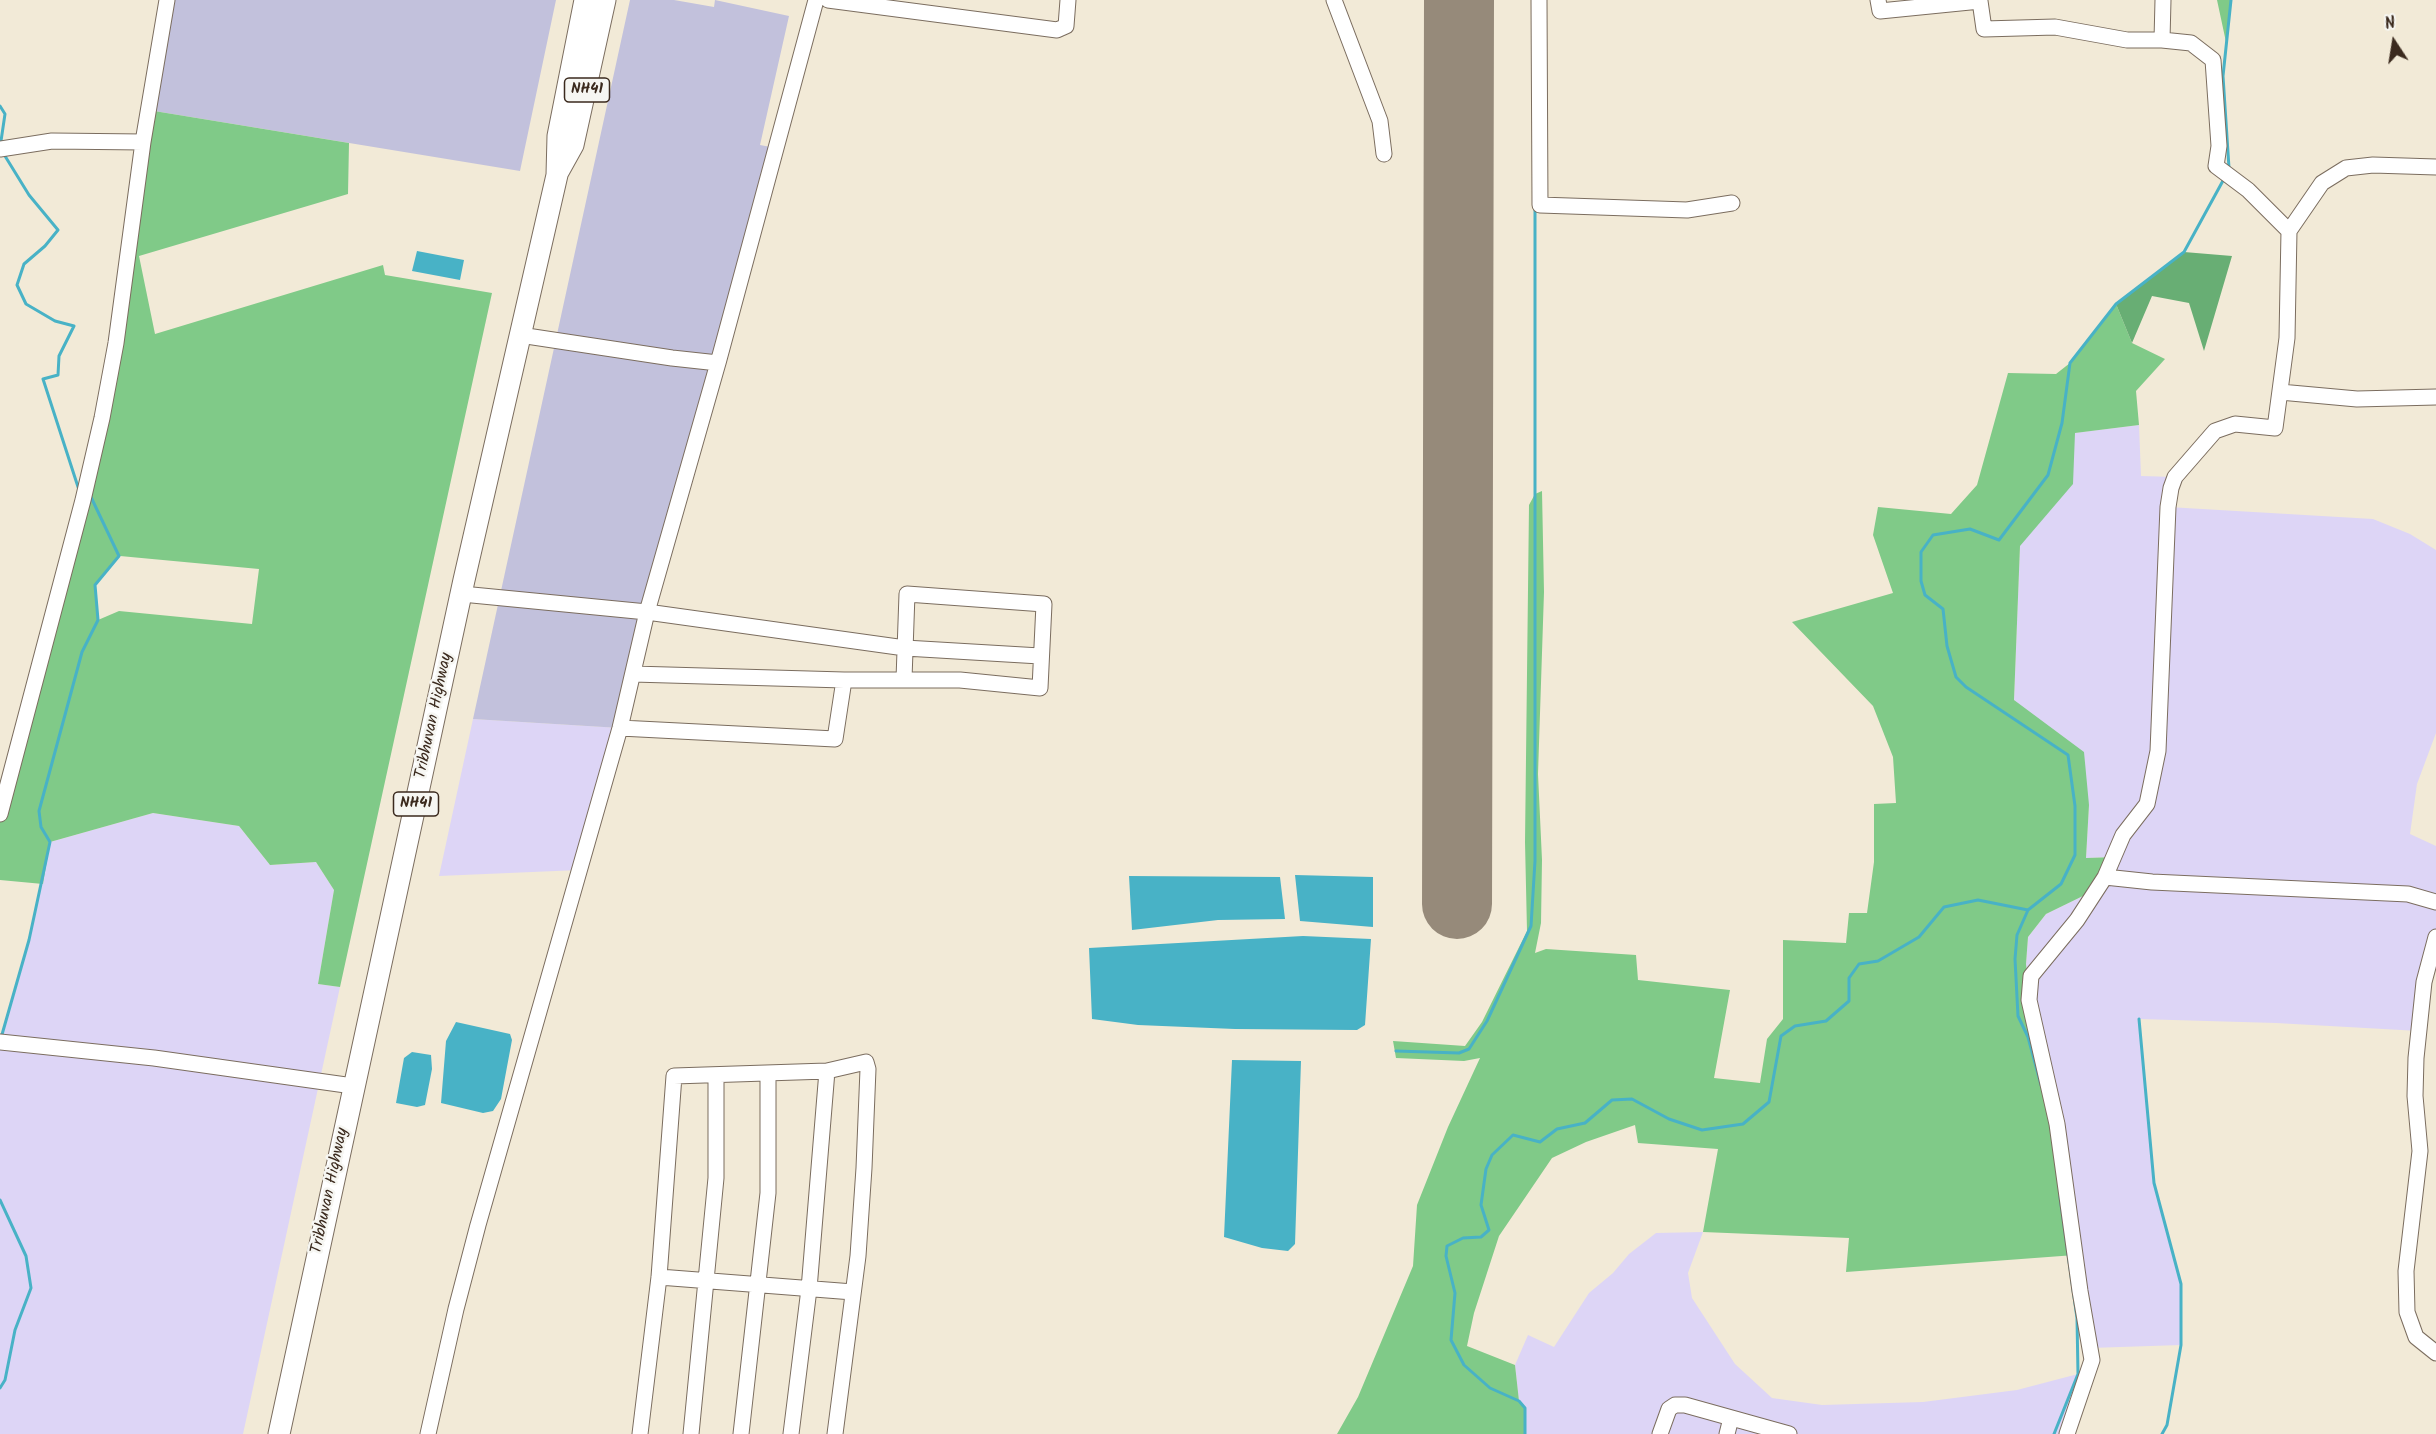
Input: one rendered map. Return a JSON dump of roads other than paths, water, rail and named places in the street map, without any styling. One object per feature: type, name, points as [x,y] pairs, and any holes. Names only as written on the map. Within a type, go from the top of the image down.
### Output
[{"type":"highway","name":"NH41","points":[[557,176],[558,136],[585,0]]},
{"type":"highway","name":"NH41","points":[[557,176],[573,146],[605,0]]},
{"type":"highway","name":"Tribhuvan Highway","points":[[279,1434],[353,1086],[557,176]]},
{"type":"street","points":[[0,813],[84,494],[117,343],[143,142],[167,0]]},
{"type":"street","points":[[428,1434],[476,1236],[620,728],[647,612],[718,363],[816,0]]},
{"type":"street","points":[[828,0],[1057,30],[1066,26],[1068,0]]},
{"type":"street","points":[[1334,0],[1380,121],[1384,154]]},
{"type":"street","points":[[1539,0],[1540,205],[1687,210],[1732,203]]},
{"type":"street","points":[[1878,0],[1880,11],[1979,1],[1984,29],[2055,27],[2127,40],[2191,43],[2213,60],[2219,146],[2216,166],[2233,177],[2289,231]]},
{"type":"street","points":[[2162,40],[2163,0]]},
{"type":"street","points":[[0,149],[52,141],[143,142]]},
{"type":"street","points":[[2067,1434],[2092,1360],[2057,1124],[2029,987],[2031,976],[2077,920],[2105,877],[2122,835],[2147,804],[2158,752],[2168,507],[2175,477],[2216,431],[2235,424],[2275,428],[2287,338],[2289,231],[2322,183],[2346,168],[2373,165],[2436,167]]},
{"type":"street","points":[[520,335],[718,363]]},
{"type":"street","points":[[2280,392],[2357,399],[2436,397]]},
{"type":"street","points":[[462,594],[647,612],[905,648],[1040,656]]},
{"type":"street","points":[[633,674],[844,680],[904,680],[960,680],[1040,688],[1044,604],[907,594],[904,680]]},
{"type":"street","points":[[620,728],[835,739],[844,680]]},
{"type":"street","points":[[2105,877],[2152,882],[2408,894],[2436,902]]},
{"type":"street","points":[[2436,936],[2424,982],[2416,1059],[2415,1096],[2420,1151],[2406,1271],[2407,1312],[2416,1337],[2436,1353]]},
{"type":"street","points":[[3,1042],[154,1058],[353,1086]]},
{"type":"street","points":[[640,1434],[659,1277],[674,1076],[768,1075],[827,1071],[866,1062],[868,1070],[864,1168],[853,1292],[835,1434]]},
{"type":"street","points":[[791,1434],[809,1289],[827,1071]]},
{"type":"street","points":[[741,1434],[768,1193],[768,1075]]},
{"type":"street","points":[[691,1434],[716,1178],[716,1076]]},
{"type":"street","points":[[659,1277],[853,1292]]},
{"type":"street","points":[[1660,1434],[1664,1418],[1675,1405],[1685,1404],[1789,1434]]},
{"type":"street","points":[[1727,1434],[1731,1418]]},
{"type":"water","points":[[417,251],[464,260],[460,280],[412,271]]},
{"type":"water","points":[[1295,875],[1373,877],[1373,927],[1300,921]]},
{"type":"water","points":[[1129,876],[1280,877],[1285,919],[1218,920],[1132,930]]},
{"type":"water","points":[[1303,936],[1371,939],[1365,1025],[1357,1030],[1235,1029],[1138,1025],[1092,1019],[1089,948]]},
{"type":"water","points":[[456,1022],[510,1034],[512,1040],[501,1099],[493,1111],[483,1113],[441,1103],[446,1041]]},
{"type":"water","points":[[412,1052],[431,1055],[432,1069],[425,1105],[417,1107],[396,1103],[404,1058]]},
{"type":"water","points":[[1232,1060],[1301,1061],[1295,1244],[1288,1251],[1262,1248],[1224,1237]]},
{"type":"waterway","points":[[2229,168],[2223,76],[2231,0]]},
{"type":"waterway","points":[[0,106],[5,114],[1,141]]},
{"type":"waterway","points":[[5,156],[29,195],[58,230],[45,246],[24,264],[17,285],[26,304],[55,321],[74,326],[59,356],[58,375],[43,379],[79,490]]},
{"type":"waterway","points":[[1525,1434],[1525,1408],[1519,1401],[1490,1388],[1464,1365],[1451,1340],[1455,1293],[1446,1256],[1447,1246],[1463,1238],[1481,1237],[1489,1230],[1481,1205],[1486,1169],[1492,1155],[1513,1135],[1540,1142],[1557,1129],[1585,1123],[1612,1100],[1632,1099],[1669,1119],[1702,1130],[1743,1124],[1769,1102],[1781,1036],[1795,1026],[1826,1021],[1849,1001],[1849,978],[1859,964],[1878,961],[1919,937],[1944,907],[1978,900],[2028,910],[2061,884],[2075,855],[2075,806],[2068,755],[1966,687],[1956,677],[1947,646],[1943,609],[1925,595],[1921,581],[1921,552],[1933,535],[1970,529],[1999,540],[2048,475],[2062,423],[2070,363],[2116,304],[2184,252],[2225,177]]},
{"type":"waterway","points":[[1396,1051],[1459,1053],[1469,1049],[1487,1021],[1531,926],[1535,861],[1535,206]]},
{"type":"waterway","points":[[1,1038],[29,940],[50,842],[41,827],[39,811],[82,652],[98,620],[95,585],[119,556],[90,495]]},
{"type":"waterway","points":[[2028,910],[2017,935],[2015,959],[2018,1016],[2028,1037],[2041,1085]]},
{"type":"waterway","points":[[2139,1019],[2154,1183],[2181,1284],[2181,1345],[2167,1425],[2162,1434]]},
{"type":"waterway","points":[[2054,1434],[2078,1374],[2077,1318],[2060,1197]]},
{"type":"waterway","points":[[0,1200],[26,1256],[31,1288],[15,1330],[5,1380],[0,1388]]}]
